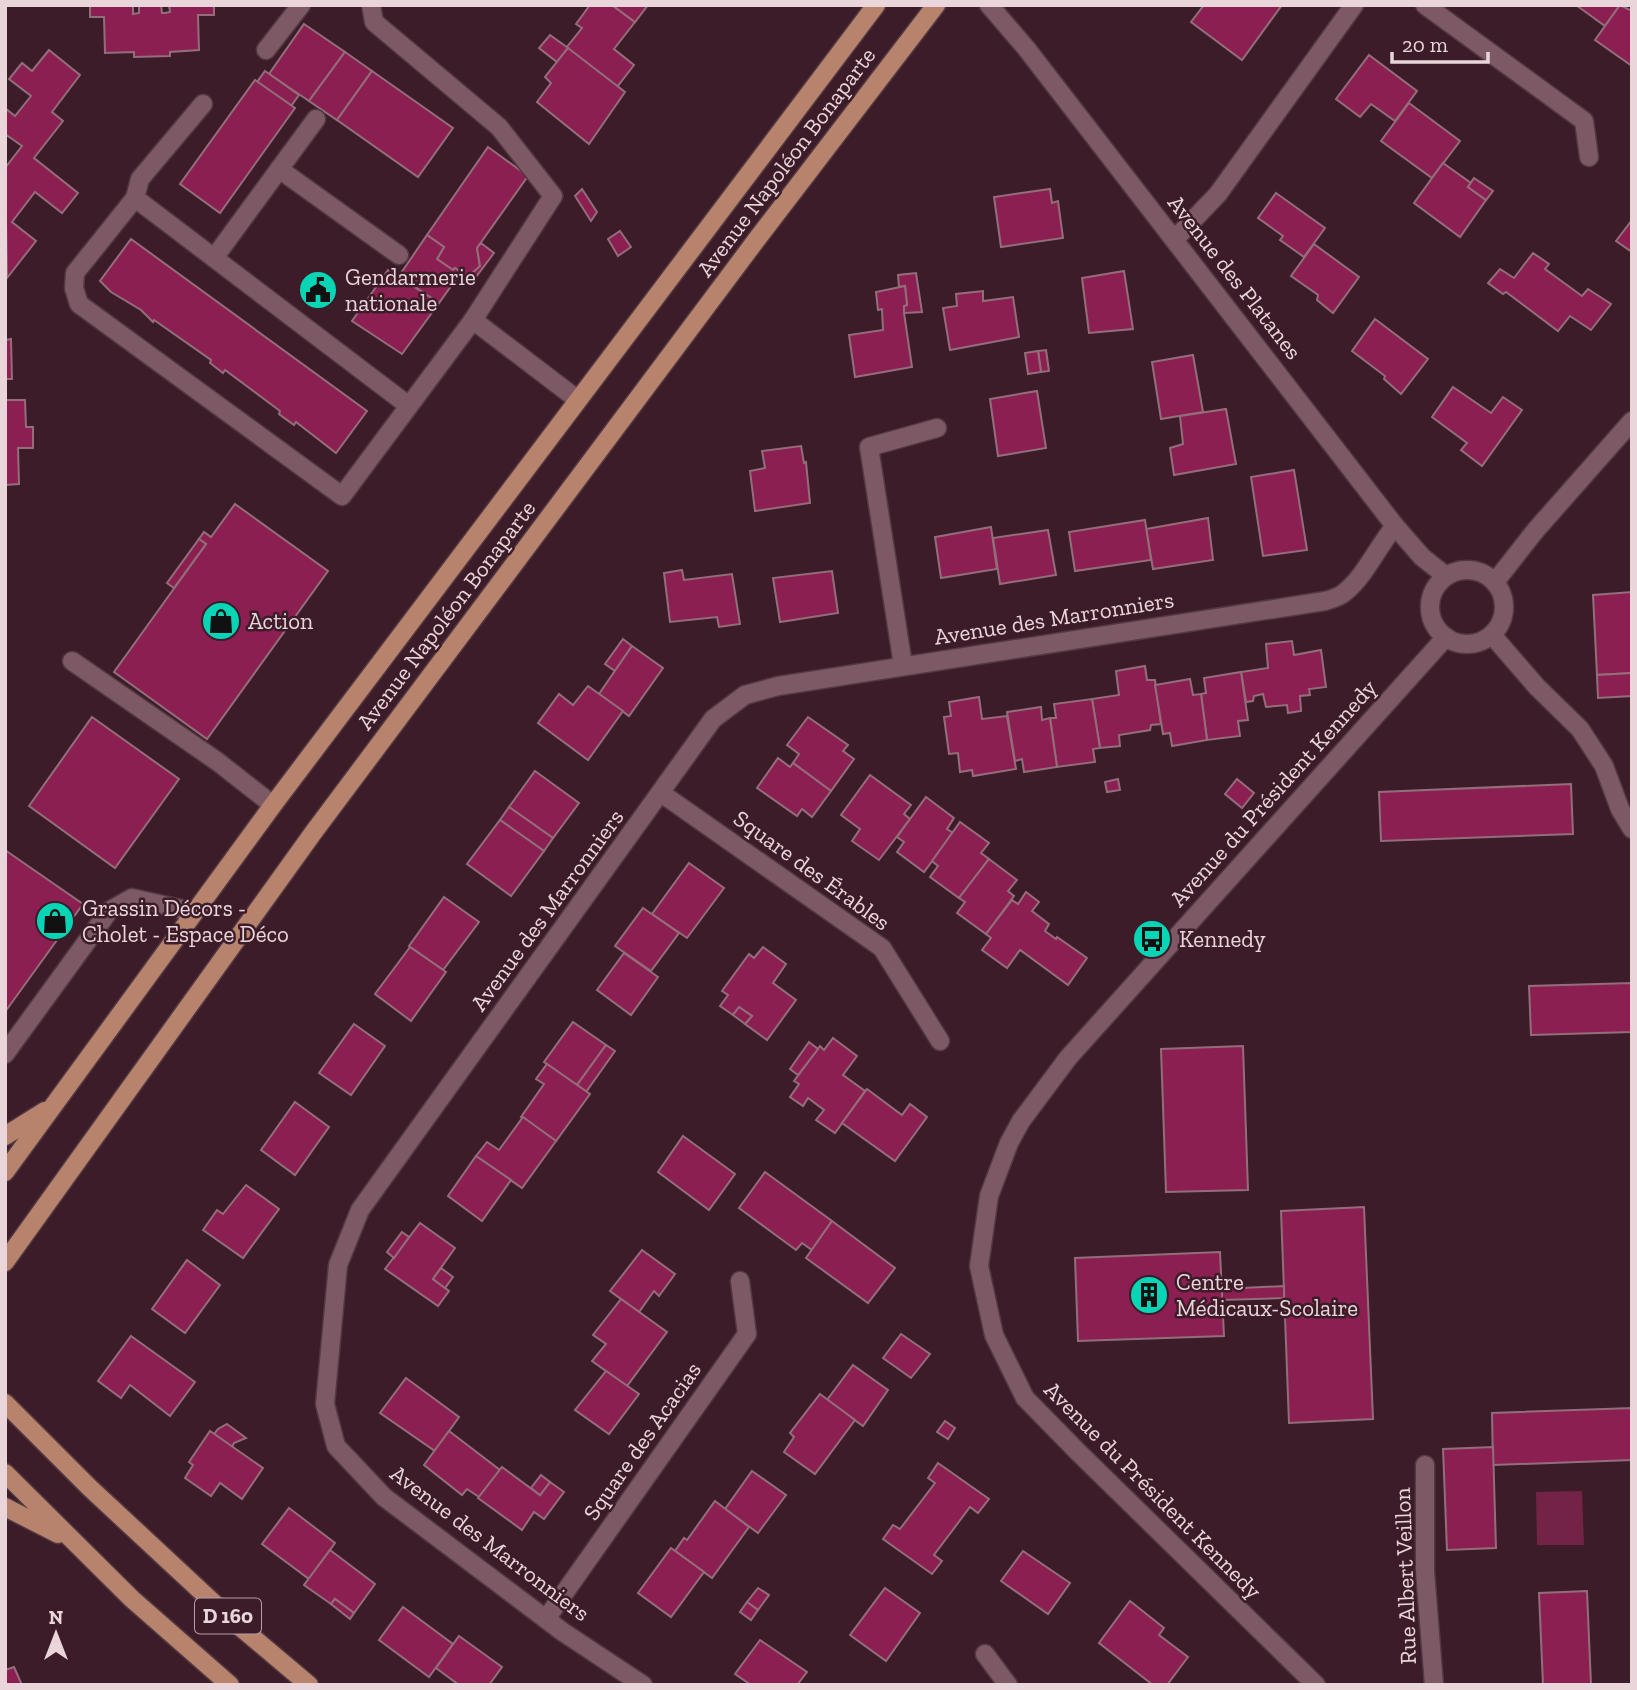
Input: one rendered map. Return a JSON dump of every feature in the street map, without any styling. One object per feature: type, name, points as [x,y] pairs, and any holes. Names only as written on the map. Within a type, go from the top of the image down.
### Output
[{"type":"main road","name":"Avenue Napoléon Bonaparte","points":[[5,1172],[273,805],[876,5]]},
{"type":"main road","name":"Avenue Napoléon Bonaparte","points":[[5,1262],[313,833],[936,5]]},
{"type":"main road","points":[[5,1136],[54,1105]]},
{"type":"main road","name":"D 160","points":[[5,1403],[195,1586],[310,1685]]},
{"type":"main road","name":"D 160","points":[[5,1473],[151,1616],[230,1685]]},
{"type":"main road","points":[[5,1507],[71,1540]]},
{"type":"street","points":[[266,50],[301,5]]},
{"type":"street","points":[[203,104],[140,178],[135,198],[75,274],[74,288],[79,304],[342,496],[473,320],[553,196],[499,127],[374,22],[370,5]]},
{"type":"street","name":"Avenue des Platanes","points":[[989,5],[1026,48],[1175,239],[1395,526],[1422,557],[1446,576]]},
{"type":"street","points":[[1175,239],[1217,194],[1354,5]]},
{"type":"street","points":[[1425,5],[1584,121],[1589,157]]},
{"type":"street","points":[[214,258],[316,119]]},
{"type":"street","points":[[279,169],[399,255]]},
{"type":"street","points":[[135,198],[409,406]]},
{"type":"street","points":[[473,320],[578,400]]},
{"type":"street","points":[[1495,582],[1535,531],[1632,421]]},
{"type":"street","points":[[903,665],[869,447],[937,428]]},
{"type":"street","name":"Avenue des Marronniers","points":[[643,1685],[546,1619],[384,1497],[336,1446],[325,1404],[338,1265],[360,1210],[713,719],[745,695],[778,686],[903,665],[1325,601],[1343,594],[1360,577],[1379,545],[1395,526]]},
{"type":"street","points":[[1463,570],[1475,571],[1495,582],[1503,596],[1504,605],[1503,616],[1492,635],[1470,644],[1457,643],[1446,637],[1432,620],[1430,609],[1435,588],[1446,576],[1463,570]]},
{"type":"street","points":[[1492,635],[1537,687],[1580,729],[1604,765],[1620,809],[1632,829]]},
{"type":"street","name":"Avenue du Président Kennedy","points":[[1316,1685],[1025,1398],[994,1335],[979,1266],[989,1196],[1009,1143],[1021,1121],[1068,1058],[1446,637]]},
{"type":"street","points":[[72,661],[218,762],[273,805]]},
{"type":"street","name":"Square des Érables","points":[[661,793],[882,948],[940,1041]]},
{"type":"street","points":[[5,1054],[109,911],[132,898],[194,912]]},
{"type":"street","name":"Square des Acacias","points":[[546,1619],[747,1334],[740,1281]]},
{"type":"street","name":"Rue Albert Veillon","points":[[1425,1465],[1425,1571],[1434,1685]]},
{"type":"street","points":[[985,1654],[1008,1685]]},
{"type":"shaded area","points":[[1582,1491],[1584,1545],[1537,1545],[1536,1492]]},
{"type":"building","points":[[90,5],[133,5],[133,14],[139,13],[139,6],[161,5],[162,13],[165,13],[170,12],[169,5],[214,5],[214,15],[198,15],[199,50],[170,52],[170,56],[134,57],[134,52],[105,53],[104,17],[90,17]]},
{"type":"building","points":[[590,5],[612,5],[635,22],[614,49],[634,65],[617,87],[566,48],[582,28],[576,24]]},
{"type":"building","points":[[612,5],[648,5],[635,22]]},
{"type":"building","points":[[1204,5],[1282,5],[1242,60],[1191,22]]},
{"type":"building","points":[[1576,5],[1620,5],[1605,26]]},
{"type":"building","points":[[1620,5],[1632,11],[1632,66],[1595,40]]},
{"type":"building","points":[[304,24],[345,52],[309,101],[269,74]]},
{"type":"building","points":[[550,35],[568,48],[557,62],[539,48]]},
{"type":"building","points":[[568,48],[625,92],[589,144],[537,102],[551,83],[545,77]]},
{"type":"building","points":[[49,50],[80,75],[52,112],[63,121],[34,158],[78,193],[62,213],[35,192],[12,222],[36,241],[7,278],[5,168],[22,146],[5,134],[5,108],[15,116],[31,96],[9,79],[22,63],[32,71]]},
{"type":"building","points":[[345,52],[372,71],[337,120],[309,101]]},
{"type":"building","points":[[1369,55],[1417,91],[1395,121],[1371,104],[1360,117],[1336,99]]},
{"type":"building","points":[[265,71],[299,95],[291,106],[257,82]]},
{"type":"building","points":[[372,71],[453,128],[418,177],[337,120]]},
{"type":"building","points":[[255,80],[295,108],[220,213],[180,184]]},
{"type":"building","points":[[1409,103],[1460,141],[1432,178],[1381,141]]},
{"type":"building","points":[[488,147],[528,176],[477,248],[480,266],[470,275],[463,274],[437,259],[444,247],[427,235]]},
{"type":"building","points":[[1443,163],[1471,183],[1468,187],[1486,200],[1460,237],[1414,203]]},
{"type":"building","points":[[1474,178],[1493,191],[1486,200],[1468,187]]},
{"type":"building","points":[[582,189],[597,212],[591,221],[575,196]]},
{"type":"building","points":[[1050,189],[1052,203],[1058,201],[1063,238],[1001,247],[994,197]]},
{"type":"building","points":[[1276,193],[1325,228],[1304,257],[1280,240],[1283,236],[1258,218]]},
{"type":"building","points":[[1632,220],[1632,252],[1616,241]]},
{"type":"building","points":[[620,231],[631,247],[618,256],[608,239]]},
{"type":"building","points":[[427,235],[444,247],[437,259],[461,272],[439,303],[399,276]]},
{"type":"building","points":[[131,239],[367,411],[336,453],[296,422],[294,425],[279,414],[280,411],[225,370],[223,373],[210,363],[211,360],[111,292],[100,281]]},
{"type":"building","points":[[481,243],[494,253],[473,281],[463,274],[470,275],[480,266],[477,248]]},
{"type":"building","points":[[1314,244],[1359,277],[1333,313],[1317,300],[1318,295],[1291,276]]},
{"type":"building","points":[[1533,253],[1549,264],[1545,269],[1582,296],[1588,289],[1611,304],[1591,330],[1570,316],[1558,331],[1506,292],[1503,294],[1488,283],[1500,269],[1514,278]]},
{"type":"building","points":[[388,270],[439,303],[402,354],[352,321]]},
{"type":"building","points":[[1124,271],[1133,329],[1089,333],[1082,278]]},
{"type":"building","points":[[916,273],[922,312],[904,313],[904,306],[907,305],[905,286],[899,287],[898,275]]},
{"type":"building","points":[[905,286],[907,305],[904,306],[904,313],[912,367],[855,377],[849,335],[883,330],[882,309],[878,310],[876,292]]},
{"type":"building","points":[[983,291],[983,301],[1013,297],[1019,337],[950,350],[943,308],[957,306],[956,294]]},
{"type":"building","points":[[1375,319],[1428,359],[1401,394],[1384,379],[1385,376],[1352,351]]},
{"type":"building","points":[[11,339],[12,379],[5,379],[5,340]]},
{"type":"building","points":[[1046,350],[1049,371],[1041,372],[1038,351]]},
{"type":"building","points":[[1038,351],[1041,372],[1028,374],[1025,353]]},
{"type":"building","points":[[1193,355],[1203,412],[1161,419],[1152,362]]},
{"type":"building","points":[[1453,387],[1491,413],[1503,397],[1522,410],[1482,466],[1461,450],[1467,443],[1432,417]]},
{"type":"building","points":[[1037,391],[1046,448],[998,456],[990,399]]},
{"type":"building","points":[[5,400],[25,400],[26,427],[33,427],[33,448],[18,448],[19,484],[5,485]]},
{"type":"building","points":[[1226,409],[1236,464],[1174,475],[1170,448],[1183,444],[1180,416]]},
{"type":"building","points":[[801,446],[804,463],[806,462],[810,503],[755,511],[750,471],[765,468],[762,451]]},
{"type":"building","points":[[1294,470],[1307,550],[1263,556],[1251,477]]},
{"type":"building","name":"Action","points":[[235,504],[328,571],[207,739],[114,672],[206,544],[199,539],[204,532],[211,537]]},
{"type":"building","points":[[1208,518],[1213,560],[1153,569],[1146,529]]},
{"type":"building","points":[[1145,520],[1151,560],[1075,571],[1069,532]]},
{"type":"building","points":[[991,527],[997,569],[941,578],[935,537]]},
{"type":"building","points":[[1048,530],[1056,575],[1000,584],[993,538]]},
{"type":"building","points":[[199,539],[206,544],[174,588],[167,583]]},
{"type":"building","points":[[682,570],[684,580],[732,574],[740,624],[719,627],[717,617],[670,622],[664,573]]},
{"type":"building","points":[[832,571],[838,613],[780,622],[773,578]]},
{"type":"building","points":[[1632,592],[1632,673],[1597,675],[1593,595]]},
{"type":"building","points":[[623,639],[632,646],[615,671],[605,664]]},
{"type":"building","points":[[1292,641],[1294,655],[1321,650],[1326,687],[1309,689],[1310,695],[1300,696],[1301,711],[1288,713],[1287,705],[1266,707],[1263,694],[1246,702],[1241,672],[1268,668],[1266,644]]},
{"type":"building","points":[[632,646],[663,668],[629,716],[599,694]]},
{"type":"building","points":[[1145,666],[1147,680],[1155,680],[1161,724],[1151,725],[1150,730],[1119,735],[1120,746],[1100,748],[1092,699],[1119,695],[1116,671]]},
{"type":"building","points":[[1241,672],[1248,720],[1238,721],[1240,736],[1207,740],[1201,694],[1206,693],[1204,678]]},
{"type":"building","points":[[1632,673],[1632,696],[1598,698],[1597,675]]},
{"type":"building","points":[[1190,679],[1193,695],[1201,694],[1207,740],[1172,746],[1170,733],[1163,734],[1155,685]]},
{"type":"building","points":[[588,686],[623,711],[588,760],[538,723],[559,694],[573,705]]},
{"type":"building","points":[[979,697],[982,719],[1007,716],[1016,769],[973,776],[972,770],[960,772],[958,753],[949,754],[944,717],[951,716],[949,702]]},
{"type":"building","points":[[1092,699],[1100,748],[1093,749],[1095,762],[1057,767],[1050,718],[1056,718],[1054,704]]},
{"type":"building","points":[[1041,707],[1042,720],[1050,718],[1057,767],[1024,772],[1022,759],[1015,761],[1007,712]]},
{"type":"building","points":[[92,717],[179,779],[115,868],[29,806]]},
{"type":"building","points":[[808,717],[848,745],[843,751],[854,759],[831,791],[793,763],[799,754],[787,745]]},
{"type":"building","points":[[778,758],[790,767],[793,763],[831,791],[812,817],[802,809],[797,816],[757,788]]},
{"type":"building","points":[[535,771],[579,803],[553,838],[509,807]]},
{"type":"building","points":[[870,775],[911,805],[904,814],[910,819],[879,860],[852,841],[860,829],[841,815]]},
{"type":"building","points":[[1118,779],[1120,790],[1107,792],[1105,782]]},
{"type":"building","points":[[1237,779],[1254,793],[1242,808],[1225,794]]},
{"type":"building","points":[[1571,784],[1573,834],[1381,841],[1379,792]]},
{"type":"building","points":[[926,797],[954,818],[947,829],[953,833],[924,872],[897,852],[904,842],[897,837]]},
{"type":"building","points":[[509,807],[553,838],[544,851],[500,820]]},
{"type":"building","points":[[500,820],[544,851],[511,896],[467,864]]},
{"type":"building","points":[[960,822],[989,843],[981,853],[989,859],[959,898],[930,877],[938,866],[932,861]]},
{"type":"building","points":[[5,850],[83,904],[5,1012]]},
{"type":"building","points":[[989,859],[1017,880],[1008,891],[1014,896],[986,934],[957,913],[965,902],[959,898]]},
{"type":"building","points":[[689,863],[724,888],[687,938],[652,914]]},
{"type":"building","points":[[1026,892],[1039,902],[1032,911],[1049,924],[1045,931],[1087,958],[1068,985],[1020,950],[1007,968],[982,950],[991,938],[986,934],[1012,900],[1018,904]]},
{"type":"building","points":[[444,897],[479,922],[443,970],[409,946]]},
{"type":"building","points":[[643,908],[679,933],[651,971],[615,946]]},
{"type":"building","points":[[410,947],[446,972],[411,1021],[375,994]]},
{"type":"building","points":[[763,947],[786,964],[773,983],[796,1000],[767,1040],[745,1024],[752,1016],[739,1007],[733,1015],[720,1006],[728,995],[722,991],[749,954],[754,958]]},
{"type":"building","points":[[624,953],[658,977],[631,1015],[597,990]]},
{"type":"building","points":[[1632,983],[1632,1032],[1531,1035],[1529,986]]},
{"type":"building","points":[[739,1007],[752,1016],[745,1024],[733,1015]]},
{"type":"building","points":[[573,1022],[606,1045],[577,1085],[544,1062]]},
{"type":"building","points":[[354,1024],[385,1046],[351,1095],[319,1073]]},
{"type":"building","points":[[833,1038],[857,1056],[843,1075],[865,1091],[835,1133],[816,1120],[824,1110],[808,1098],[803,1106],[790,1097],[799,1084],[794,1081],[820,1046],[824,1050]]},
{"type":"building","points":[[809,1042],[818,1049],[798,1075],[790,1069]]},
{"type":"building","points":[[606,1045],[615,1051],[586,1092],[577,1085]]},
{"type":"building","points":[[1243,1046],[1248,1190],[1166,1192],[1161,1049]]},
{"type":"building","points":[[547,1064],[590,1094],[556,1141],[521,1117],[544,1084],[536,1079]]},
{"type":"building","points":[[867,1089],[902,1115],[910,1104],[927,1117],[895,1161],[842,1123]]},
{"type":"building","points":[[295,1102],[329,1127],[295,1175],[261,1150]]},
{"type":"building","points":[[523,1117],[556,1141],[522,1188],[476,1156],[487,1142],[499,1150]]},
{"type":"building","points":[[683,1136],[735,1174],[709,1210],[658,1172]]},
{"type":"building","points":[[476,1156],[511,1180],[482,1221],[448,1196]]},
{"type":"building","points":[[765,1172],[832,1221],[812,1250],[802,1243],[796,1250],[739,1208]]},
{"type":"building","points":[[246,1185],[279,1209],[243,1258],[203,1230],[217,1210],[223,1214]]},
{"type":"building","points":[[1364,1207],[1373,1419],[1289,1423],[1281,1211]]},
{"type":"building","points":[[832,1221],[895,1268],[868,1303],[806,1258]]},
{"type":"building","points":[[420,1223],[455,1248],[433,1279],[449,1291],[438,1306],[385,1269]]},
{"type":"building","points":[[402,1232],[409,1237],[394,1258],[387,1252]]},
{"type":"building","points":[[642,1250],[675,1274],[659,1296],[654,1291],[639,1312],[610,1291]]},
{"type":"building","name":"Centre Médicaux-Scolaire","points":[[1220,1252],[1224,1336],[1078,1341],[1075,1258]]},
{"type":"building","points":[[187,1260],[220,1285],[185,1333],[152,1309]]},
{"type":"building","points":[[441,1268],[453,1277],[445,1288],[433,1279]]},
{"type":"building","points":[[1284,1286],[1284,1298],[1222,1300],[1222,1289]]},
{"type":"building","points":[[621,1299],[667,1332],[627,1386],[592,1361],[606,1344],[593,1335]]},
{"type":"building","points":[[901,1334],[930,1354],[911,1378],[883,1358]]},
{"type":"building","points":[[131,1336],[195,1382],[170,1416],[130,1385],[121,1398],[98,1381]]},
{"type":"building","points":[[853,1365],[888,1390],[863,1426],[827,1400]]},
{"type":"building","points":[[606,1371],[639,1394],[609,1434],[575,1410]]},
{"type":"building","points":[[406,1378],[459,1417],[435,1451],[380,1413]]},
{"type":"building","points":[[820,1394],[855,1420],[815,1474],[784,1452],[794,1437],[790,1433]]},
{"type":"building","points":[[1632,1408],[1632,1460],[1493,1465],[1492,1413]]},
{"type":"building","points":[[945,1421],[955,1428],[948,1439],[937,1432]]},
{"type":"building","points":[[227,1424],[246,1438],[234,1443],[232,1447],[214,1434]]},
{"type":"building","points":[[210,1431],[263,1468],[242,1499],[220,1483],[211,1496],[185,1478],[193,1465],[189,1462]]},
{"type":"building","points":[[449,1431],[500,1470],[479,1497],[467,1489],[462,1495],[424,1465]]},
{"type":"building","points":[[1493,1447],[1496,1548],[1447,1550],[1443,1449]]},
{"type":"building","points":[[938,1463],[989,1499],[978,1513],[970,1507],[934,1555],[942,1561],[932,1574],[883,1539],[893,1525],[900,1529],[935,1483],[928,1478]]},
{"type":"building","points":[[502,1467],[540,1495],[550,1482],[564,1492],[544,1519],[534,1512],[522,1530],[478,1498]]},
{"type":"building","points":[[752,1471],[786,1495],[758,1533],[725,1509]]},
{"type":"building","points":[[541,1475],[550,1482],[540,1495],[531,1488]]},
{"type":"building","points":[[715,1501],[749,1527],[712,1578],[675,1551],[684,1538],[687,1540]]},
{"type":"building","points":[[289,1508],[335,1543],[309,1579],[262,1544]]},
{"type":"building","points":[[671,1548],[704,1572],[671,1617],[638,1593]]},
{"type":"building","points":[[330,1550],[375,1584],[354,1613],[335,1599],[331,1604],[304,1585]]},
{"type":"building","points":[[1023,1551],[1070,1583],[1048,1614],[1001,1581]]},
{"type":"building","points":[[758,1588],[769,1595],[758,1610],[747,1602]]},
{"type":"building","points":[[885,1588],[920,1613],[886,1661],[850,1635]]},
{"type":"building","points":[[1587,1591],[1591,1685],[1543,1685],[1539,1593]]},
{"type":"building","points":[[335,1599],[354,1613],[350,1619],[331,1604]]},
{"type":"building","points":[[1130,1601],[1164,1628],[1159,1635],[1188,1657],[1167,1685],[1153,1685],[1099,1643]]},
{"type":"building","points":[[747,1602],[758,1610],[751,1620],[740,1612]]},
{"type":"building","points":[[403,1607],[453,1644],[429,1677],[379,1640]]},
{"type":"building","points":[[459,1636],[502,1667],[489,1685],[459,1685],[436,1668]]},
{"type":"building","points":[[760,1640],[807,1672],[797,1685],[751,1685],[735,1674]]},
{"type":"building","points":[[14,1667],[22,1685],[5,1685],[5,1670]]},
{"type":"place","name":"Gendarmerie nationale","points":[[318,290]]},
{"type":"place","name":"Action","points":[[221,621]]},
{"type":"place","name":"Grassin Décors - Cholet - Espace Déco","points":[[55,921]]},
{"type":"place","name":"Kennedy","points":[[1152,939]]},
{"type":"place","name":"Centre Médicaux-Scolaire","points":[[1149,1295]]}]
